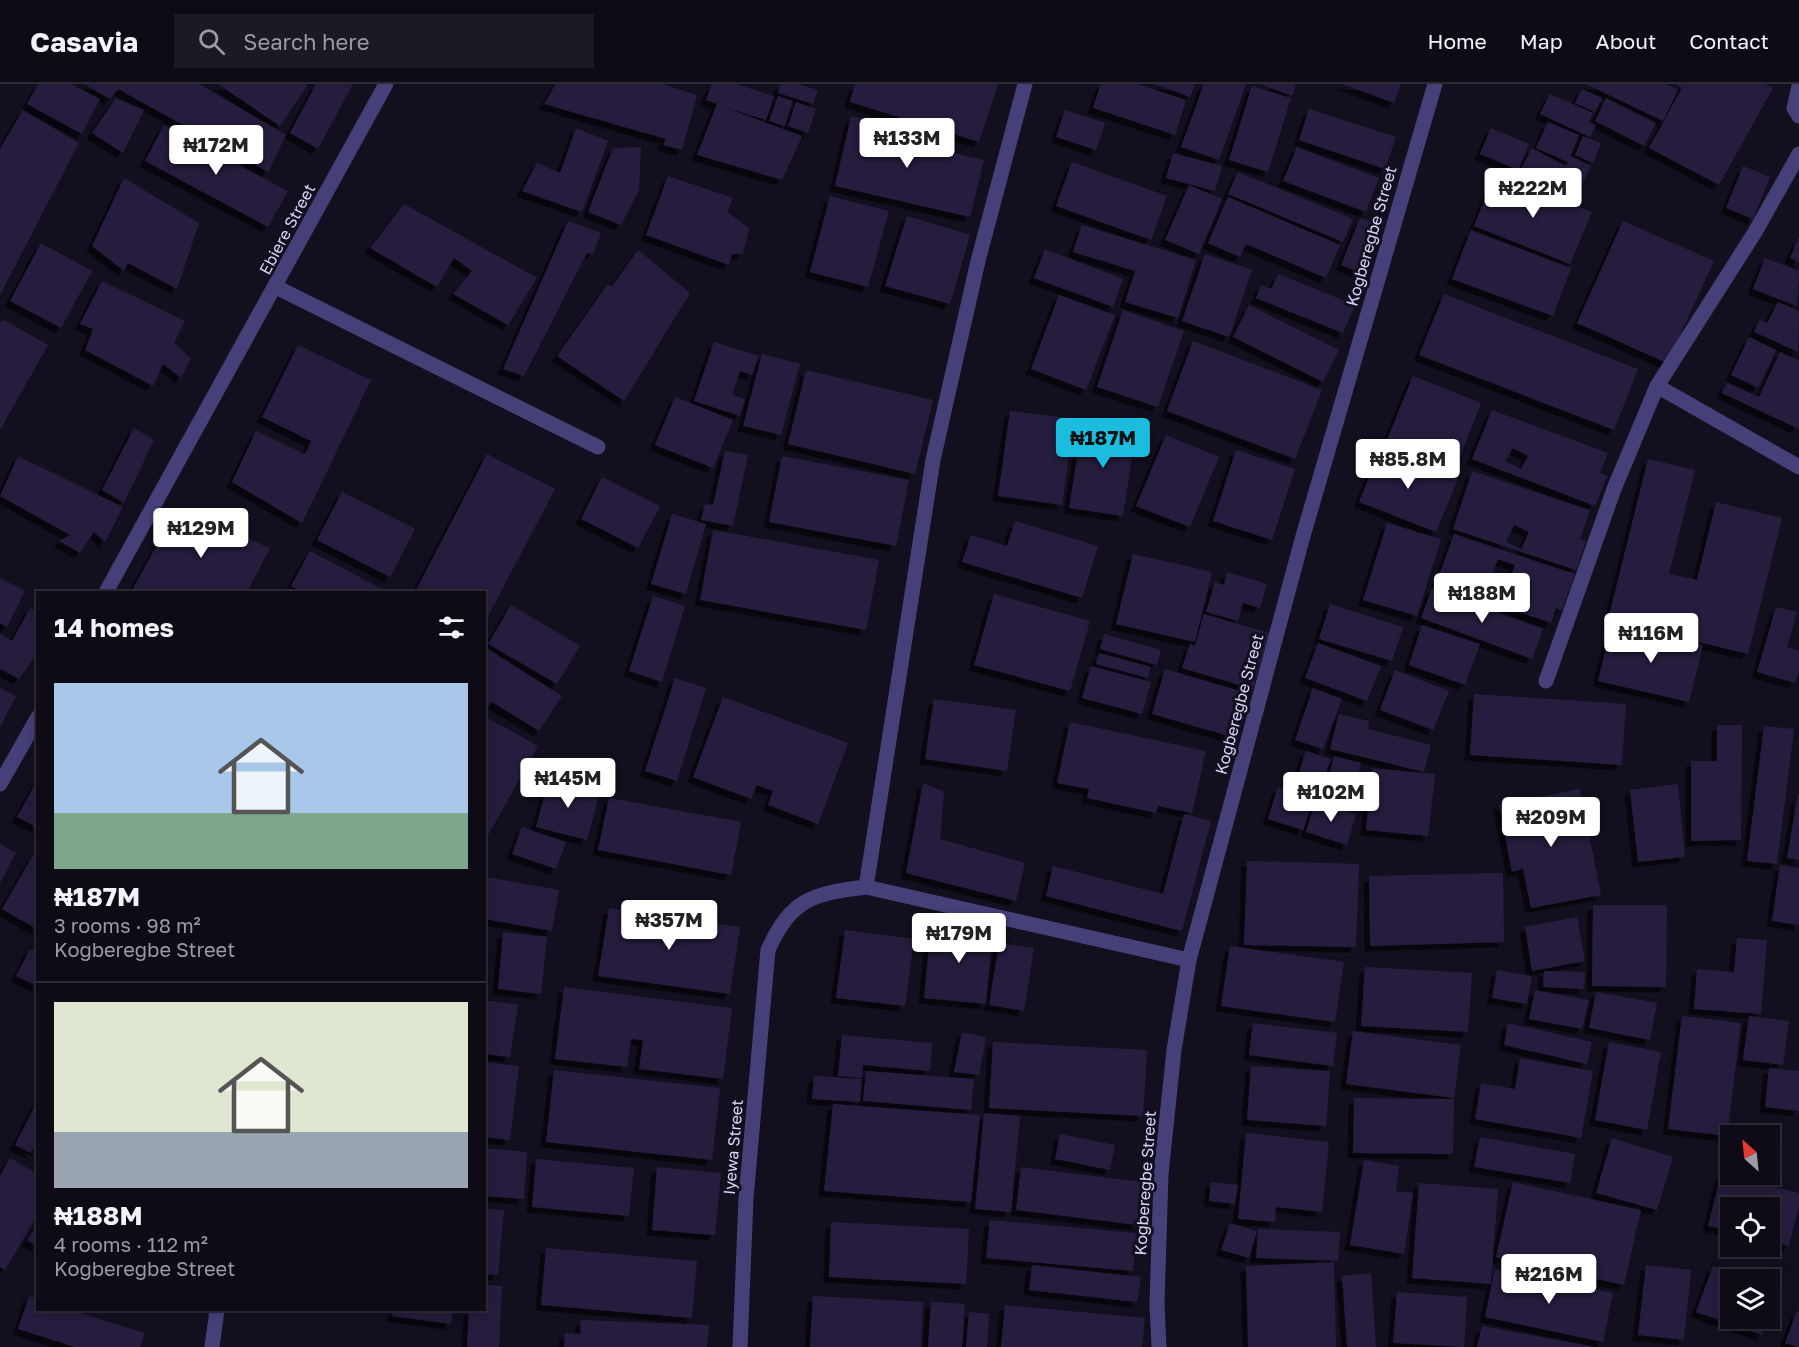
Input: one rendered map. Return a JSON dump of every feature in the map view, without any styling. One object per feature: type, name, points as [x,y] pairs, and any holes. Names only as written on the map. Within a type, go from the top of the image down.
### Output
[{"type":"street","name":"Ebiere Street","points":[[107,591],[386,84]]},
{"type":"street","points":[[1025,84],[978,261],[933,460],[866,887],[1189,960]]},
{"type":"street","name":"Kogberegbe Street","points":[[1159,1347],[1157,1304],[1161,1174],[1174,1050],[1189,960],[1303,536],[1435,84]]},
{"type":"street","points":[[1799,86],[1794,108],[1799,116]]},
{"type":"street","points":[[1546,681],[1614,489],[1657,386],[1755,232],[1799,154]]},
{"type":"street","points":[[276,287],[598,447]]},
{"type":"street","points":[[1657,386],[1799,468]]},
{"type":"street","points":[[0,784],[36,721]]},
{"type":"street","name":"Iyewa Street","points":[[740,1347],[746,1198],[768,950],[779,926],[798,905],[826,892],[866,887]]},
{"type":"street","points":[[212,1347],[217,1311]]},
{"type":"building","points":[[38,84],[71,84],[100,99],[82,134],[27,104]]},
{"type":"building","points":[[84,84],[199,84],[286,135],[268,172],[118,89],[110,99]]},
{"type":"building","points":[[218,84],[308,84],[280,126]]},
{"type":"building","points":[[316,84],[353,84],[318,149],[290,133]]},
{"type":"building","points":[[556,84],[663,84],[697,95],[682,150],[663,145],[666,139],[544,104]]},
{"type":"building","points":[[712,84],[736,84],[774,96],[766,120],[721,106],[802,136],[782,180],[697,155],[717,104],[706,100]]},
{"type":"building","points":[[780,84],[798,84],[818,90],[813,104],[778,93]]},
{"type":"building","points":[[855,84],[998,84],[979,142],[850,102]]},
{"type":"building","points":[[1101,84],[1137,84],[1186,100],[1175,135],[1093,108]]},
{"type":"building","points":[[1154,84],[1195,84],[1190,97]]},
{"type":"building","points":[[1204,84],[1246,84],[1219,160],[1181,147]]},
{"type":"building","points":[[1260,84],[1296,84],[1292,96]]},
{"type":"building","points":[[1342,84],[1401,84],[1394,103]]},
{"type":"building","points":[[1586,84],[1666,84],[1678,90],[1663,121]]},
{"type":"building","points":[[1675,84],[1765,84],[1773,88],[1719,185],[1649,148],[1682,88]]},
{"type":"building","points":[[1252,86],[1291,98],[1268,172],[1229,160]]},
{"type":"building","points":[[1582,89],[1602,98],[1595,112],[1575,103]]},
{"type":"building","points":[[1550,94],[1593,113],[1589,122],[1596,125],[1590,137],[1540,114]]},
{"type":"building","points":[[778,96],[793,101],[785,126],[769,121]]},
{"type":"building","points":[[116,98],[144,110],[123,153],[92,133]]},
{"type":"building","points":[[1606,98],[1656,123],[1644,146],[1595,121]]},
{"type":"building","points":[[796,102],[816,109],[808,133],[788,126]]},
{"type":"building","points":[[1309,109],[1396,137],[1385,169],[1299,140]]},
{"type":"building","points":[[23,110],[79,143],[0,295],[0,149]]},
{"type":"building","points":[[1065,110],[1105,123],[1096,150],[1056,137]]},
{"type":"building","points":[[851,116],[920,132],[916,144],[984,160],[970,217],[835,186]]},
{"type":"building","points":[[1548,122],[1579,135],[1568,162],[1536,148]]},
{"type":"building","points":[[164,125],[288,191],[268,227],[145,161]]},
{"type":"building","points":[[576,128],[608,141],[582,212],[522,191],[537,163],[560,173]]},
{"type":"building","points":[[1491,128],[1529,144],[1518,170],[1480,154]]},
{"type":"building","points":[[1583,136],[1601,143],[1593,163],[1575,155]]},
{"type":"building","points":[[641,147],[639,190],[621,225],[588,212],[613,148]]},
{"type":"building","points":[[1297,147],[1379,178],[1366,212],[1283,181]]},
{"type":"building","points":[[1532,148],[1566,166],[1571,156],[1591,166],[1576,196],[1521,169]]},
{"type":"building","points":[[1173,153],[1222,166],[1215,191],[1166,178]]},
{"type":"building","points":[[1072,162],[1167,196],[1151,240],[1056,206]]},
{"type":"building","points":[[1743,166],[1770,177],[1753,219],[1726,208]]},
{"type":"building","points":[[1238,172],[1353,219],[1343,242],[1228,194]]},
{"type":"building","points":[[1496,173],[1592,212],[1570,264],[1474,226]]},
{"type":"building","points":[[668,176],[733,198],[727,212],[749,228],[743,254],[732,254],[729,265],[646,235]]},
{"type":"building","points":[[124,178],[199,223],[177,289],[128,263],[124,271],[92,246]]},
{"type":"building","points":[[1189,185],[1222,199],[1199,254],[1165,240]]},
{"type":"building","points":[[830,196],[889,211],[868,287],[810,272]]},
{"type":"building","points":[[1228,197],[1340,245],[1326,278],[1246,244],[1240,257],[1208,243]]},
{"type":"building","points":[[404,204],[537,278],[508,325],[453,294],[472,271],[454,258],[437,287],[370,248]]},
{"type":"building","points":[[907,216],[970,235],[950,304],[885,286]]},
{"type":"building","points":[[1360,218],[1383,227],[1365,274],[1341,265]]},
{"type":"building","points":[[568,221],[601,233],[593,254],[587,253],[524,376],[503,369]]},
{"type":"building","points":[[1623,221],[1714,261],[1667,363],[1577,323]]},
{"type":"building","points":[[1082,225],[1196,260],[1178,318],[1125,302],[1135,271],[1073,252]]},
{"type":"building","points":[[1471,230],[1571,268],[1553,316],[1452,279]]},
{"type":"building","points":[[1799,237],[1799,262],[1790,258]]},
{"type":"building","points":[[41,243],[92,271],[61,328],[10,301]]},
{"type":"building","points":[[1045,249],[1123,279],[1113,307],[1034,278]]},
{"type":"building","points":[[638,250],[690,293],[624,401],[557,356],[607,285],[612,286]]},
{"type":"building","points":[[1205,254],[1252,270],[1229,337],[1182,321]]},
{"type":"building","points":[[1765,258],[1799,271],[1797,306],[1753,289]]},
{"type":"building","points":[[1278,274],[1355,305],[1343,333],[1256,298],[1261,285],[1271,289]]},
{"type":"building","points":[[102,281],[185,321],[174,343],[191,358],[181,378],[163,364],[153,386],[85,350],[93,329],[80,324]]},
{"type":"building","points":[[1444,294],[1638,369],[1614,430],[1419,355]]},
{"type":"building","points":[[1059,295],[1115,315],[1086,390],[1031,369]]},
{"type":"building","points":[[1778,302],[1799,311],[1798,352],[1754,332],[1760,320],[1767,323]]},
{"type":"building","points":[[1249,305],[1339,350],[1323,382],[1233,337]]},
{"type":"building","points":[[1123,310],[1184,331],[1158,407],[1097,387]]},
{"type":"building","points":[[2,319],[48,345],[0,430],[0,323]]},
{"type":"building","points":[[1749,337],[1776,350],[1758,388],[1731,375]]},
{"type":"building","points":[[1193,341],[1322,390],[1295,459],[1167,411]]},
{"type":"building","points":[[714,342],[759,356],[752,375],[740,371],[732,395],[745,399],[740,416],[694,401]]},
{"type":"building","points":[[298,345],[371,380],[302,523],[232,482],[256,431],[305,454],[311,441],[262,417]]},
{"type":"building","points":[[1780,352],[1799,361],[1799,429],[1722,393],[1727,383],[1759,397]]},
{"type":"building","points":[[762,354],[800,364],[781,435],[743,426]]},
{"type":"building","points":[[806,370],[933,400],[915,474],[788,444]]},
{"type":"building","points":[[1413,376],[1481,403],[1454,472],[1385,445]]},
{"type":"building","points":[[675,397],[733,420],[713,468],[655,445]]},
{"type":"building","points":[[1492,410],[1608,453],[1600,473],[1607,476],[1595,506],[1472,459]],"holes":[[[1513,448],[1528,456],[1521,469],[1505,461]]]},
{"type":"building","points":[[1010,411],[1074,419],[1062,505],[998,496]]},
{"type":"building","points":[[1083,421],[1136,430],[1123,516],[1069,508]]},
{"type":"building","points":[[134,428],[154,440],[124,503],[102,490]]},
{"type":"building","points":[[1166,435],[1219,457],[1190,527],[1136,506]]},
{"type":"building","points":[[1381,448],[1458,479],[1436,532],[1359,502]]},
{"type":"building","points":[[1236,450],[1295,469],[1272,540],[1213,521]]},
{"type":"building","points":[[725,451],[748,455],[733,526],[701,520],[705,504],[713,505]]},
{"type":"building","points":[[487,454],[555,489],[486,620],[486,591],[416,591]]},
{"type":"building","points":[[18,456],[123,507],[105,542],[94,532],[80,553],[59,541],[70,535],[0,496]]},
{"type":"building","points":[[782,456],[909,480],[896,546],[769,522]]},
{"type":"building","points":[[1648,459],[1695,470],[1669,574],[1697,580],[1716,502],[1782,518],[1748,654],[1608,620]]},
{"type":"building","points":[[1472,471],[1590,510],[1580,539],[1586,541],[1576,570],[1453,529]],"holes":[[[1514,525],[1529,532],[1521,549],[1506,542]]]},
{"type":"building","points":[[602,477],[660,506],[638,548],[581,519]]},
{"type":"building","points":[[342,492],[415,529],[390,577],[317,540]]},
{"type":"building","points":[[177,509],[270,548],[248,591],[132,591]]},
{"type":"building","points":[[672,514],[706,524],[686,594],[651,584]]},
{"type":"building","points":[[1015,521],[1098,546],[1082,598],[962,562],[971,535],[1007,546]]},
{"type":"building","points":[[1387,523],[1441,539],[1417,616],[1363,600]]},
{"type":"building","points":[[713,530],[879,560],[866,630],[700,600]]},
{"type":"building","points":[[1454,534],[1575,574],[1562,610],[1556,608],[1551,623],[1436,584]],"holes":[[[1498,559],[1515,565],[1507,586],[1490,580]]]},
{"type":"building","points":[[310,551],[386,591],[301,591],[291,586]]},
{"type":"building","points":[[1133,554],[1212,572],[1195,642],[1116,624]]},
{"type":"building","points":[[1227,572],[1267,584],[1260,608],[1243,603],[1238,621],[1206,612],[1215,582],[1224,585]]},
{"type":"building","points":[[0,578],[25,591],[7,627],[0,623]]},
{"type":"building","points":[[1432,588],[1543,629],[1532,659],[1421,618]]},
{"type":"building","points":[[994,594],[1090,621],[1070,691],[974,665]]},
{"type":"building","points":[[653,596],[685,606],[662,682],[629,671]]},
{"type":"building","points":[[1330,604],[1403,627],[1392,661],[1319,639]]},
{"type":"building","points":[[511,605],[580,646],[557,684],[488,644]]},
{"type":"building","points":[[1776,607],[1797,612],[1787,647],[1799,651],[1799,670],[1795,683],[1757,672]]},
{"type":"building","points":[[30,608],[36,611],[36,655],[19,679],[0,669],[0,634],[12,641]]},
{"type":"building","points":[[1204,614],[1269,633],[1253,689],[1182,668],[1190,644],[1195,646]]},
{"type":"building","points":[[1422,625],[1480,644],[1465,685],[1409,665]]},
{"type":"building","points":[[1611,627],[1637,633],[1634,645],[1647,648],[1651,633],[1703,645],[1689,702],[1598,681]]},
{"type":"building","points":[[1104,634],[1161,650],[1157,665],[1100,649]]},
{"type":"building","points":[[1318,643],[1381,666],[1367,701],[1305,678]]},
{"type":"building","points":[[488,649],[562,696],[539,731],[492,702],[486,707],[486,652]]},
{"type":"building","points":[[1099,653],[1151,667],[1148,678],[1096,664]]},
{"type":"building","points":[[1091,666],[1151,682],[1142,714],[1082,698]]},
{"type":"building","points":[[1165,669],[1244,692],[1232,737],[1152,714]]},
{"type":"building","points":[[1395,670],[1449,691],[1433,730],[1380,710]]},
{"type":"building","points":[[675,678],[706,688],[677,781],[645,771]]},
{"type":"building","points":[[0,688],[16,696],[0,727]]},
{"type":"building","points":[[1313,688],[1342,699],[1323,749],[1295,740]]},
{"type":"building","points":[[1474,694],[1626,704],[1622,765],[1470,755]]},
{"type":"building","points":[[723,697],[848,743],[818,824],[768,805],[773,791],[757,785],[751,799],[693,777]]},
{"type":"building","points":[[934,699],[1016,710],[1007,771],[925,759]]},
{"type":"building","points":[[1339,714],[1369,721],[1368,729],[1431,745],[1424,772],[1330,749]]},
{"type":"building","points":[[486,717],[538,746],[486,837]]},
{"type":"building","points":[[1070,722],[1206,751],[1192,813],[1158,806],[1156,813],[1087,798],[1089,789],[1057,783]]},
{"type":"building","points":[[1717,725],[1742,725],[1741,840],[1691,841],[1691,761],[1717,761]]},
{"type":"building","points":[[1764,726],[1794,729],[1777,864],[1747,861]]},
{"type":"building","points":[[1306,751],[1331,759],[1318,795],[1294,787]]},
{"type":"building","points":[[1334,756],[1361,763],[1349,806],[1323,799]]},
{"type":"building","points":[[1372,768],[1435,774],[1428,836],[1366,830]]},
{"type":"building","points":[[549,778],[600,792],[587,840],[536,827]]},
{"type":"building","points":[[36,783],[36,827],[17,817]]},
{"type":"building","points":[[923,783],[944,792],[940,839],[1025,863],[1016,901],[906,873]]},
{"type":"building","points":[[1678,784],[1685,857],[1638,862],[1630,790]]},
{"type":"building","points":[[1278,787],[1314,798],[1303,830],[1268,819]]},
{"type":"building","points":[[1580,789],[1601,895],[1531,908],[1523,869],[1512,872],[1499,805]]},
{"type":"building","points":[[1799,794],[1799,860],[1787,858]]},
{"type":"building","points":[[609,798],[741,822],[731,875],[598,850]]},
{"type":"building","points":[[1315,802],[1356,814],[1347,845],[1306,832]]},
{"type":"building","points":[[1184,814],[1211,821],[1182,931],[1046,896],[1053,866],[1163,894]]},
{"type":"building","points":[[522,827],[566,842],[556,869],[512,854]]},
{"type":"building","points":[[0,844],[16,853],[0,883]]},
{"type":"building","points":[[33,855],[36,857],[36,929],[2,909]]},
{"type":"building","points":[[1247,861],[1359,864],[1356,947],[1244,945]]},
{"type":"building","points":[[1780,865],[1799,868],[1799,925],[1772,921]]},
{"type":"building","points":[[1503,873],[1504,942],[1370,946],[1369,876]]},
{"type":"building","points":[[487,877],[559,890],[552,931],[486,919]]},
{"type":"building","points":[[1593,905],[1667,905],[1666,987],[1592,986]]},
{"type":"building","points":[[609,908],[740,927],[730,994],[598,976]]},
{"type":"building","points":[[1577,917],[1585,961],[1532,971],[1525,927]]},
{"type":"building","points":[[931,924],[993,929],[986,1004],[924,998]]},
{"type":"building","points":[[845,930],[914,939],[905,1006],[836,998]]},
{"type":"building","points":[[503,932],[547,937],[541,994],[498,989]]},
{"type":"building","points":[[1737,938],[1767,940],[1761,1014],[1694,1009],[1697,969],[1734,972]]},
{"type":"building","points":[[999,943],[1034,948],[1024,1011],[989,1005]]},
{"type":"building","points":[[1230,946],[1344,962],[1335,1022],[1221,1006]]},
{"type":"building","points":[[30,949],[36,952],[36,986],[16,976]]},
{"type":"building","points":[[1365,967],[1472,973],[1468,1032],[1361,1026]]},
{"type":"building","points":[[1497,970],[1532,976],[1527,1004],[1492,998]]},
{"type":"building","points":[[1544,971],[1585,972],[1584,989],[1543,987]]},
{"type":"building","points":[[564,987],[732,1008],[723,1079],[639,1069],[643,1040],[631,1039],[627,1067],[555,1059]]},
{"type":"building","points":[[1535,990],[1589,1000],[1582,1029],[1529,1019]]},
{"type":"building","points":[[1596,992],[1657,1003],[1650,1040],[1589,1028]]},
{"type":"building","points":[[486,1000],[518,1005],[510,1057],[486,1054]]},
{"type":"building","points":[[1682,1016],[1741,1023],[1728,1125],[1720,1125],[1720,1135],[1668,1129]]},
{"type":"building","points":[[1749,1016],[1789,1021],[1783,1065],[1743,1060]]},
{"type":"building","points":[[1253,1023],[1337,1033],[1333,1066],[1249,1055]]},
{"type":"building","points":[[1508,1023],[1592,1042],[1587,1064],[1504,1045]]},
{"type":"building","points":[[1353,1031],[1461,1045],[1454,1098],[1346,1084]]},
{"type":"building","points":[[962,1032],[986,1037],[979,1075],[954,1072]]},
{"type":"building","points":[[842,1035],[932,1043],[930,1071],[863,1065],[862,1078],[838,1076]]},
{"type":"building","points":[[993,1042],[1147,1050],[1143,1116],[989,1108]]},
{"type":"building","points":[[1609,1042],[1661,1052],[1647,1130],[1595,1120]]},
{"type":"building","points":[[1520,1058],[1593,1071],[1581,1138],[1475,1119],[1481,1083],[1515,1089]]},
{"type":"building","points":[[486,1062],[519,1066],[510,1140],[486,1137]]},
{"type":"building","points":[[1251,1066],[1330,1071],[1326,1126],[1247,1120]]},
{"type":"building","points":[[1769,1068],[1799,1071],[1799,1111],[1765,1107]]},
{"type":"building","points":[[554,1070],[720,1088],[712,1160],[546,1142]]},
{"type":"building","points":[[866,1071],[974,1079],[971,1110],[863,1101]]},
{"type":"building","points":[[814,1076],[862,1079],[860,1102],[812,1099]]},
{"type":"building","points":[[1354,1098],[1454,1099],[1453,1154],[1353,1153]]},
{"type":"building","points":[[36,1104],[36,1150],[33,1149],[31,1153],[15,1145]]},
{"type":"building","points":[[833,1104],[980,1115],[971,1202],[824,1191]]},
{"type":"building","points":[[984,1113],[1020,1116],[1011,1212],[975,1209]]},
{"type":"building","points":[[1246,1133],[1329,1142],[1322,1212],[1276,1207],[1275,1222],[1238,1219]]},
{"type":"building","points":[[1060,1134],[1115,1145],[1110,1170],[1055,1159]]},
{"type":"building","points":[[1480,1137],[1575,1154],[1570,1183],[1474,1167]]},
{"type":"building","points":[[1612,1138],[1673,1157],[1657,1210],[1596,1193]]},
{"type":"building","points":[[486,1148],[527,1152],[524,1199],[486,1196]]},
{"type":"building","points":[[10,1158],[36,1173],[36,1217],[5,1270],[0,1267],[0,1176]]},
{"type":"building","points":[[536,1159],[634,1168],[629,1216],[532,1207]]},
{"type":"building","points":[[1364,1160],[1399,1166],[1396,1191],[1413,1193],[1404,1254],[1350,1245]]},
{"type":"building","points":[[657,1167],[721,1173],[715,1235],[652,1230]]},
{"type":"building","points":[[1021,1167],[1143,1182],[1137,1225],[1016,1210]]},
{"type":"building","points":[[1720,1178],[1720,1185],[1766,1185],[1799,1193],[1799,1206],[1789,1246],[1780,1244],[1780,1197],[1720,1197],[1720,1229],[1708,1226]]},
{"type":"building","points":[[1211,1182],[1238,1185],[1235,1204],[1209,1201]]},
{"type":"building","points":[[1513,1182],[1641,1210],[1624,1285],[1496,1257]]},
{"type":"building","points":[[1419,1183],[1498,1189],[1491,1284],[1412,1278]]},
{"type":"building","points":[[486,1208],[504,1210],[498,1275],[486,1274]]},
{"type":"building","points":[[990,1220],[1136,1233],[1133,1271],[986,1258]]},
{"type":"building","points":[[831,1222],[969,1229],[966,1284],[829,1277]]},
{"type":"building","points":[[1230,1223],[1257,1231],[1249,1258],[1221,1250]]},
{"type":"building","points":[[36,1227],[36,1246],[27,1240]]},
{"type":"building","points":[[1258,1229],[1340,1232],[1338,1261],[1256,1258]]},
{"type":"building","points":[[546,1248],[697,1261],[692,1318],[541,1305]]},
{"type":"building","points":[[1334,1262],[1336,1347],[1248,1347],[1246,1266]]},
{"type":"building","points":[[1032,1265],[1141,1277],[1137,1302],[1029,1290]]},
{"type":"building","points":[[1646,1265],[1691,1270],[1684,1340],[1638,1335]]},
{"type":"building","points":[[1713,1266],[1722,1269],[1720,1320],[1696,1312]]},
{"type":"building","points":[[1495,1269],[1613,1293],[1603,1342],[1485,1317]]},
{"type":"building","points":[[1371,1273],[1376,1347],[1347,1347],[1342,1276]]},
{"type":"building","points":[[486,1285],[502,1286],[499,1347],[467,1347],[469,1311],[486,1311]]},
{"type":"building","points":[[1397,1292],[1467,1297],[1464,1347],[1393,1343]]},
{"type":"building","points":[[29,1296],[36,1298],[36,1311],[74,1311],[145,1333],[140,1347],[75,1347],[18,1329]]},
{"type":"building","points":[[813,1296],[923,1302],[921,1347],[810,1347]]},
{"type":"building","points":[[931,1302],[965,1304],[962,1347],[928,1347]]},
{"type":"building","points":[[1005,1305],[1145,1318],[1142,1347],[1001,1347]]},
{"type":"building","points":[[393,1311],[453,1311],[451,1324],[392,1316]]},
{"type":"building","points":[[1797,1311],[1799,1312],[1799,1347],[1785,1343]]},
{"type":"building","points":[[969,1312],[989,1314],[987,1347],[966,1347]]},
{"type":"building","points":[[581,1320],[709,1325],[707,1347],[564,1347],[565,1333],[580,1334]]},
{"type":"building","points":[[1482,1326],[1590,1346],[1590,1347],[1477,1347]]},
{"type":"building","points":[[1745,1329],[1764,1329],[1762,1335]]}]
